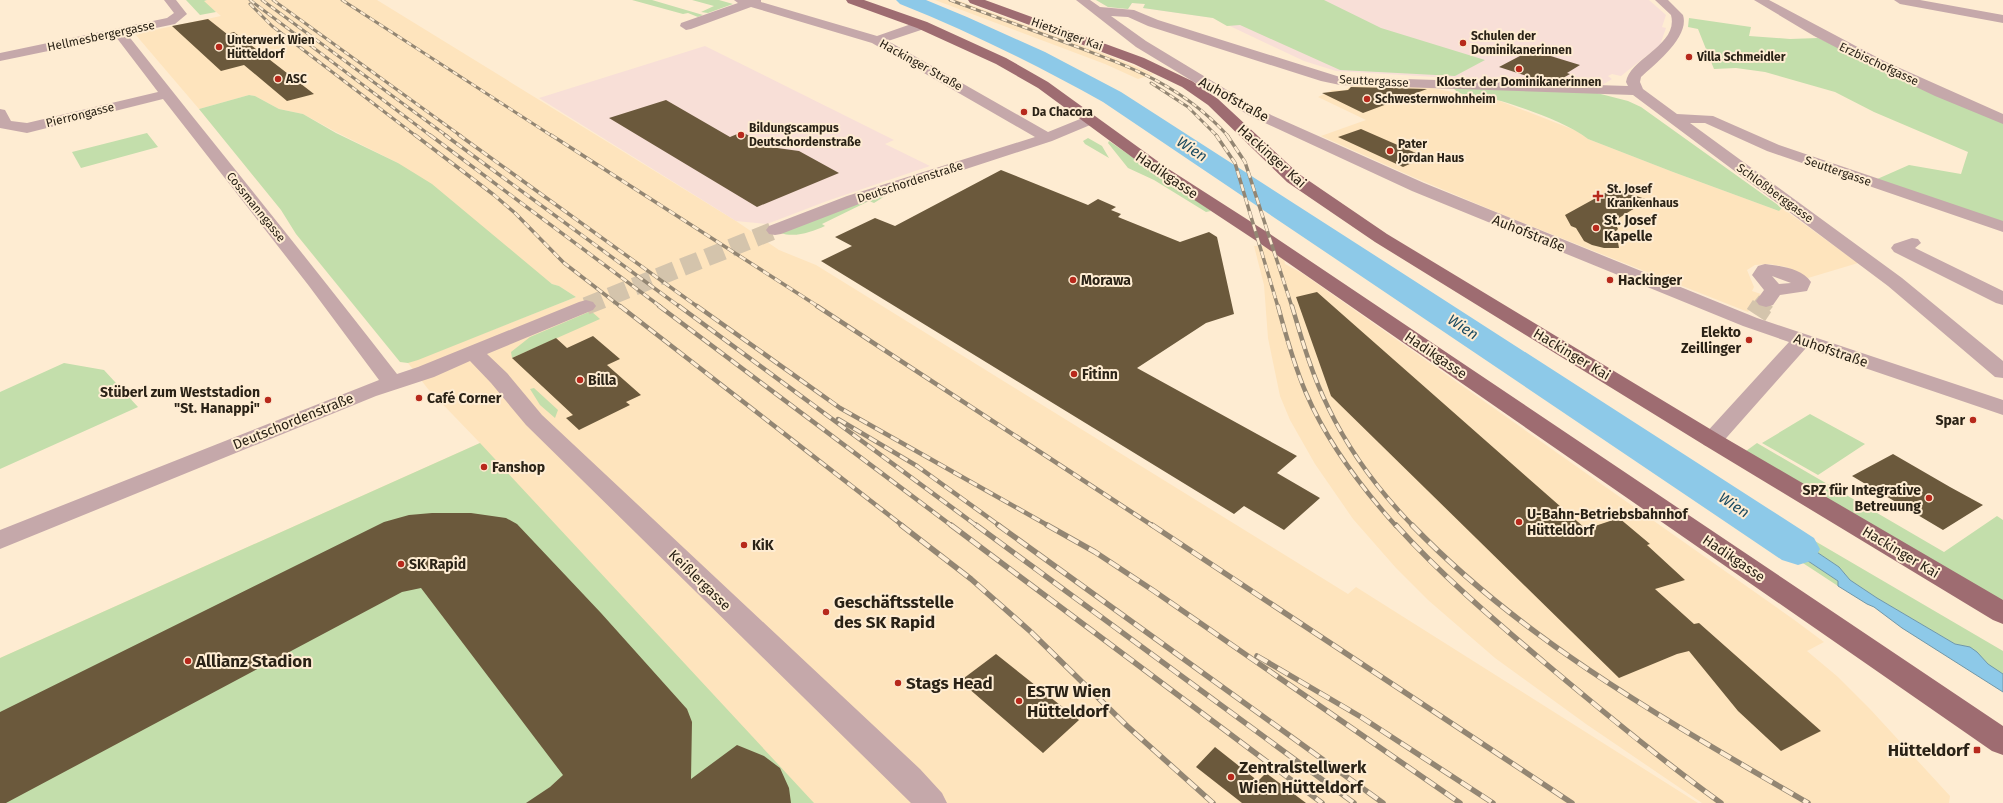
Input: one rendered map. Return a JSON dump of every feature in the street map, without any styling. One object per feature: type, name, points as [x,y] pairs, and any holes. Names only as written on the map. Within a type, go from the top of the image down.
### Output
[{"type":"main road","name":"Hadikgasse","points":[[852,0],[922,25],[1001,61],[1043,85],[1160,171],[1289,255],[2003,742]]},
{"type":"main road","name":"Hietzinger Kai","points":[[974,0],[1098,45],[1160,70]]},
{"type":"main road","name":"Hackinger Kai","points":[[1160,70],[1194,88],[1213,102],[1293,178],[1351,219],[1712,440],[2003,613]]},
{"type":"street","name":"Hellmesbergergasse","points":[[0,57],[171,21],[181,14],[170,0]]},
{"type":"street","name":"Auhofstraße","points":[[1082,0],[1176,66],[1255,113],[1418,187],[1762,307],[1802,340],[2003,408]]},
{"type":"street","points":[[1637,90],[1632,82],[1634,76],[1666,46],[1678,23],[1677,15],[1661,0]]},
{"type":"street","name":"Erzbischofgasse","points":[[1760,0],[1796,22],[1865,58],[2003,119]]},
{"type":"street","points":[[1900,0],[1999,19]]},
{"type":"street","points":[[1949,0],[1999,19]]},
{"type":"street","points":[[686,26],[750,1]]},
{"type":"street","name":"Hackinger Straße","points":[[750,1],[877,40],[1037,131],[1046,138]]},
{"type":"street","name":"Seuttergasse","points":[[1097,11],[1130,14],[1153,23],[1326,78],[1340,81],[1637,90]]},
{"type":"street","points":[[877,40],[922,25]]},
{"type":"street","name":"Cossmanngasse","points":[[120,32],[213,154],[321,288],[392,382]]},
{"type":"street","name":"Schloßberggasse","points":[[1637,90],[1896,282],[2003,372]]},
{"type":"street","name":"Pierrongasse","points":[[0,113],[5,125],[27,128],[168,94]]},
{"type":"street","name":"Seuttergasse","points":[[1673,118],[1708,119],[1773,148],[2003,228]]},
{"type":"street","name":"Deutschordenstraße","points":[[775,230],[853,200],[1046,138],[1090,120]]},
{"type":"street","name":"Deutschordenstraße","points":[[1046,138],[1108,133]]},
{"type":"street","points":[[1912,244],[1900,248],[2003,299]]},
{"type":"street","name":"Deutschordenstraße","points":[[0,540],[392,382],[474,353],[586,306]]},
{"type":"street","points":[[1712,440],[1802,340]]},
{"type":"street","name":"Keißlergasse","points":[[474,353],[499,378],[534,420],[909,779],[931,803]]},
{"type":"shaded area","points":[[377,0],[736,221],[779,250],[816,265],[1348,594],[1356,587],[1698,803],[0,803],[0,658],[480,443],[428,389],[408,363],[576,297],[559,286],[552,284],[398,163],[303,114],[279,109],[255,96],[249,95],[199,109],[135,34],[221,16],[203,1]]},
{"type":"shaded area","points":[[935,0],[957,0],[1102,53],[1154,74],[1138,79],[1105,64]]},
{"type":"shaded area","name":"Schulen der Dominikanerinnen","points":[[1096,0],[1649,0],[1666,15],[1662,27],[1666,28],[1660,45],[1621,76],[1612,74],[1608,76],[1612,79],[1599,87],[1336,71],[1304,61],[1213,18],[1143,8],[1145,4],[1132,3],[1128,9],[1108,7]]},
{"type":"shaded area","name":"Bildungscampus Deutschordenstraße","points":[[705,46],[894,140],[885,144],[930,166],[827,201],[767,224],[736,221],[539,98]]},
{"type":"shaded area","name":"St. Josef Krankenhaus","points":[[1370,84],[1432,88],[1500,101],[1577,131],[1588,139],[1673,172],[1779,211],[1782,208],[1858,263],[1808,278],[1786,267],[1770,264],[1755,265],[1747,270],[1754,287],[1752,291],[1761,294],[1748,312],[1513,219],[1321,136],[1366,120],[1318,97],[1332,90],[1345,90],[1352,86]]},
{"type":"shaded area","points":[[1254,246],[1265,246],[1284,259],[1285,264],[1302,273],[1824,642],[1807,651],[1838,677],[1870,709],[1950,796],[1949,803],[1702,803],[1586,724],[1495,658],[1428,600],[1396,568],[1353,519],[1315,464],[1290,420],[1280,396],[1268,338],[1264,285]]},
{"type":"green space","points":[[186,0],[207,0],[204,1],[216,12],[200,15]]},
{"type":"green space","points":[[632,0],[652,0],[703,15],[698,17],[688,13],[683,14]]},
{"type":"green space","points":[[692,0],[719,0],[733,4],[708,13],[701,12],[714,6]]},
{"type":"green space","points":[[1096,0],[1324,0],[1381,28],[1485,60],[1455,76],[1340,70],[1240,25],[1227,26],[1213,18],[1143,8],[1145,4],[1132,3],[1128,9],[1108,7]]},
{"type":"green space","points":[[1689,18],[1751,27],[1749,36],[1790,39],[1818,38],[2003,123],[2003,223],[1875,180],[1909,165],[1961,174],[1968,152],[1874,112],[1835,92],[1765,72],[1736,68],[1714,69],[1698,29],[1688,27]]},
{"type":"green space","points":[[1452,87],[1593,92],[1628,101],[1641,107],[1782,208],[1779,211],[1673,172],[1588,139],[1569,127],[1534,112],[1501,101],[1468,96],[1456,91]]},
{"type":"green space","points":[[249,95],[255,96],[279,109],[303,114],[336,133],[398,163],[432,184],[552,284],[559,286],[576,297],[418,360],[408,363],[400,362],[296,234],[281,210],[199,109]]},
{"type":"green space","points":[[147,133],[158,147],[81,168],[72,152]]},
{"type":"green space","points":[[1088,138],[1102,146],[1109,158],[1085,144],[1083,141]]},
{"type":"green space","points":[[1109,141],[1211,211],[1206,212],[1154,180],[1128,168],[1108,143]]},
{"type":"green space","points":[[890,193],[874,203],[869,201],[822,224],[825,226],[803,234],[792,235],[780,233],[843,208]]},
{"type":"green space","points":[[591,311],[600,319],[512,358],[511,352],[530,337]]},
{"type":"green space","points":[[64,363],[104,370],[138,407],[0,469],[0,392]]},
{"type":"green space","points":[[534,388],[558,410],[555,418],[540,405],[530,389]]},
{"type":"green space","points":[[1810,414],[1865,444],[1818,475],[1762,443]]},
{"type":"green space","name":"SK Rapid","points":[[480,443],[814,803],[0,803],[0,658]]},
{"type":"green space","points":[[1757,443],[1944,552],[1997,516],[2003,520],[2003,601],[1746,451]]},
{"type":"green space","points":[[1779,520],[2003,651],[2003,674],[1990,666],[1973,650],[1955,644],[1877,598],[1850,580],[1839,567],[1784,530]]},
{"type":"green space","points":[[1757,533],[1772,537],[1838,581],[1838,586]]},
{"type":"water","points":[[1765,514],[1779,520],[1784,530],[1839,567],[1850,580],[1877,598],[1955,644],[1970,647],[1977,652],[1988,664],[2003,674],[2003,692],[1902,628],[1874,607],[1838,586],[1838,581],[1772,537],[1750,529],[1747,526]]},
{"type":"building","points":[[208,19],[227,34],[234,32],[314,94],[287,101],[244,65],[221,71],[172,26]]},
{"type":"building","name":"Kloster der Dominikanerinnen","points":[[1531,50],[1580,65],[1567,73],[1570,74],[1556,82],[1542,81],[1499,67]]},
{"type":"building","name":"Schwesternwohnheim","points":[[1351,87],[1427,89],[1363,113],[1322,93],[1348,90]]},
{"type":"building","name":"Bildungscampus Deutschordenstraße","points":[[666,100],[730,137],[742,132],[770,147],[799,151],[839,173],[757,207],[609,118]]},
{"type":"building","name":"Pater Jordan Haus","points":[[1361,129],[1425,157],[1403,167],[1338,137]]},
{"type":"building","points":[[1001,170],[1088,205],[1098,199],[1116,207],[1111,210],[1121,214],[1118,217],[1180,242],[1209,232],[1217,237],[1234,314],[1206,323],[1137,368],[1297,456],[1277,473],[1320,498],[1284,530],[1244,506],[1234,514],[821,261],[852,246],[835,237],[875,218],[895,226]]},
{"type":"building","points":[[1614,188],[1648,200],[1614,221],[1618,229],[1616,231],[1619,248],[1604,248],[1592,245],[1584,241],[1576,228],[1571,226],[1565,215]]},
{"type":"building","name":"U-Bahn-Betriebsbahnhof Hütteldorf","points":[[1317,292],[1586,529],[1619,518],[1650,544],[1647,545],[1685,580],[1655,589],[1694,624],[1699,623],[1821,731],[1781,751],[1738,711],[1689,651],[1677,654],[1619,678],[1331,396],[1296,297]]},
{"type":"building","name":"Billa","points":[[593,336],[620,359],[607,365],[641,395],[626,402],[630,405],[579,430],[566,418],[573,415],[512,358],[556,338],[567,348]]},
{"type":"building","name":"SPZ für Integrative Betreuung","points":[[1893,454],[1983,505],[1943,530],[1852,476]]},
{"type":"building","name":"Allianz Stadion","points":[[432,513],[471,513],[506,518],[517,524],[601,613],[687,709],[692,722],[691,779],[737,745],[764,756],[780,768],[789,788],[791,803],[526,803],[550,787],[563,775],[421,588],[402,592],[6,803],[0,803],[0,712],[384,522],[409,515]]},
{"type":"building","name":"ESTW Wien Hütteldorf","points":[[996,654],[1079,720],[1043,753],[960,681]]},
{"type":"building","name":"Zentralstellwerk Wien Hütteldorf","points":[[1215,747],[1258,781],[1266,773],[1306,803],[1242,803],[1196,767]]},
{"type":"waterway","name":"Wien","points":[[907,0],[960,21],[1011,44],[1112,97],[1798,549]]},
{"type":"tunnel","points":[[586,306],[775,230]]},
{"type":"tunnel","points":[[1761,307],[1766,301]]},
{"type":"tunnel","points":[[1756,315],[1762,306]]},
{"type":"railway","points":[[250,0],[431,136]]},
{"type":"railway","points":[[262,0],[447,136]]},
{"type":"railway","points":[[273,0],[461,136]]},
{"type":"railway","points":[[342,0],[552,136]]},
{"type":"railway","points":[[950,0],[1064,42],[1152,78],[1192,103],[1227,135]]},
{"type":"railway","points":[[250,4],[272,26],[416,136]]},
{"type":"railway","points":[[1151,83],[1188,107],[1216,135]]},
{"type":"railway","points":[[415,135],[494,195],[515,213],[564,263],[621,307]]},
{"type":"railway","points":[[430,135],[661,307]]},
{"type":"railway","points":[[445,135],[680,307]]},
{"type":"railway","points":[[459,135],[698,307]]},
{"type":"railway","points":[[551,135],[819,307]]},
{"type":"railway","points":[[1216,135],[1235,163],[1278,307]]},
{"type":"railway","points":[[1227,135],[1245,162],[1292,307]]},
{"type":"railway","points":[[620,306],[903,526]]},
{"type":"railway","points":[[659,306],[952,526]]},
{"type":"railway","points":[[679,306],[977,526]]},
{"type":"railway","points":[[697,306],[840,408],[1049,526]]},
{"type":"railway","points":[[817,306],[1153,526]]},
{"type":"railway","points":[[1278,306],[1298,372],[1314,411],[1334,446],[1358,480],[1396,526]]},
{"type":"railway","points":[[1292,306],[1312,370],[1322,395],[1336,423],[1355,455],[1377,485],[1412,525]]},
{"type":"railway","points":[[838,419],[917,466],[1000,526]]},
{"type":"railway","points":[[901,525],[971,579],[1031,632],[1127,726],[1213,803]]},
{"type":"railway","points":[[951,525],[1322,803]]},
{"type":"railway","points":[[976,525],[1354,803]]},
{"type":"railway","points":[[998,525],[1383,803]]},
{"type":"railway","points":[[1047,525],[1095,552],[1154,591],[1460,803]]},
{"type":"railway","points":[[1152,525],[1572,803]]},
{"type":"railway","points":[[1396,525],[1449,579],[1506,630],[1566,681],[1721,803]]},
{"type":"railway","points":[[1412,525],[1456,567],[1502,606],[1550,643],[1600,678],[1651,710],[1808,803]]},
{"type":"railway","points":[[1257,656],[1361,717],[1493,803]]},
{"type":"place","name":"Schulen der Dominikanerinnen","points":[[1463,43]]},
{"type":"place","name":"Unterwerk Wien Hütteldorf","points":[[219,47]]},
{"type":"place","name":"Villa Schmeidler","points":[[1689,57]]},
{"type":"place","name":"Kloster der Dominikanerinnen","points":[[1519,69]]},
{"type":"place","name":"ASC","points":[[278,79]]},
{"type":"place","name":"Schwesternwohnheim","points":[[1367,99]]},
{"type":"place","name":"Da Chacora","points":[[1024,112]]},
{"type":"place","name":"Bildungscampus Deutschordenstraße","points":[[741,135]]},
{"type":"place","name":"Pater Jordan Haus","points":[[1390,151]]},
{"type":"place","name":"St. Josef Krankenhaus","points":[[1598,196]]},
{"type":"place","name":"St. Josef Kapelle","points":[[1596,228]]},
{"type":"place","name":"Morawa","points":[[1073,280]]},
{"type":"place","name":"Hackinger","points":[[1610,280]]},
{"type":"place","name":"Elekto Zeillinger","points":[[1749,340]]},
{"type":"place","name":"Fitinn","points":[[1074,374]]},
{"type":"place","name":"Billa","points":[[580,380]]},
{"type":"place","name":"Café Corner","points":[[419,398]]},
{"type":"place","name":"Stüberl zum Weststadion \"St. Hanappi\"","points":[[268,400]]},
{"type":"place","name":"Spar","points":[[1973,420]]},
{"type":"place","name":"Fanshop","points":[[484,467]]},
{"type":"place","name":"SPZ für Integrative Betreuung","points":[[1929,498]]},
{"type":"place","name":"U-Bahn-Betriebsbahnhof Hütteldorf","points":[[1519,522]]},
{"type":"place","name":"KiK","points":[[744,545]]},
{"type":"place","name":"SK Rapid","points":[[401,564]]},
{"type":"place","name":"Geschäftsstelle des SK Rapid","points":[[826,612]]},
{"type":"place","name":"Allianz Stadion","points":[[188,661]]},
{"type":"place","name":"Stags Head","points":[[898,683]]},
{"type":"place","name":"ESTW Wien Hütteldorf","points":[[1019,701]]},
{"type":"place","name":"Hütteldorf","points":[[1977,750]]},
{"type":"place","name":"Zentralstellwerk Wien Hütteldorf","points":[[1231,777]]}]
